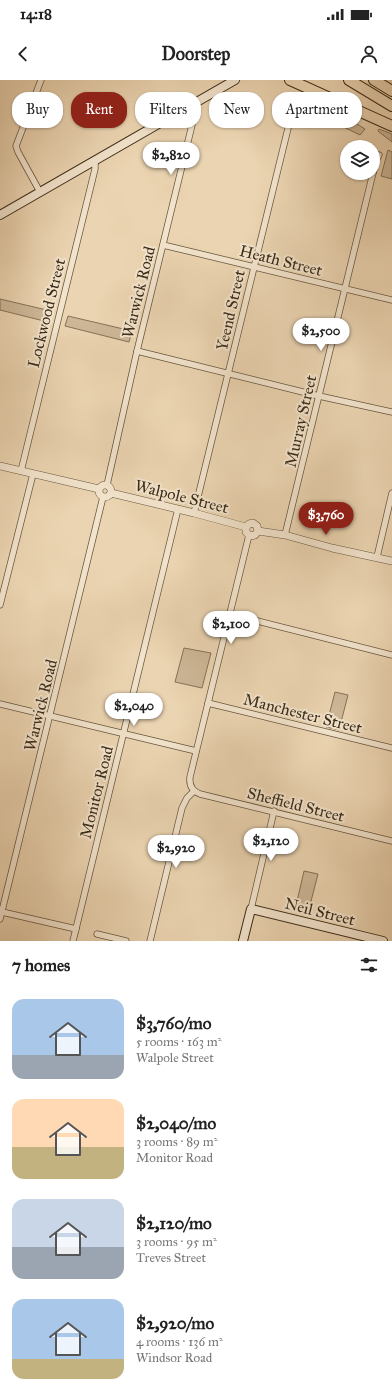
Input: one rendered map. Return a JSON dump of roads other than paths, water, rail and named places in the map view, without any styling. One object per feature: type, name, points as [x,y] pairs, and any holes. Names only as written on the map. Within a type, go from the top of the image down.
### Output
[{"type":"highway","points":[[290,80],[301,83],[392,126]]},
{"type":"highway","points":[[349,80],[392,106]]},
{"type":"highway","points":[[374,80],[392,91]]},
{"type":"main road","points":[[201,99],[235,80]]},
{"type":"main road","points":[[0,215],[150,128]]},
{"type":"main road","points":[[243,941],[251,909]]},
{"type":"main road","name":"Neil Street","points":[[251,909],[383,941]]},
{"type":"street","points":[[40,192],[16,146],[41,80]]},
{"type":"street","name":"Warwick Road","points":[[107,485],[137,351],[191,128]]},
{"type":"street","name":"Yeend Street","points":[[194,513],[288,128]]},
{"type":"street","name":"Lockwood Street","points":[[21,471],[95,168],[95,160]]},
{"type":"street","name":"Murray Street","points":[[285,535],[371,180]]},
{"type":"street","name":"Heath Street","points":[[163,244],[392,300]]},
{"type":"street","points":[[137,351],[319,396],[392,412]]},
{"type":"street","points":[[0,466],[99,489]]},
{"type":"street","points":[[0,605],[33,474]]},
{"type":"street","points":[[102,485],[107,485],[110,488],[111,493],[108,497],[103,497],[100,495],[99,489],[102,485]]},
{"type":"street","name":"Walpole Street","points":[[111,493],[246,527]]},
{"type":"street","points":[[377,558],[392,493]]},
{"type":"street","name":"Warwick Road","points":[[0,919],[103,497]]},
{"type":"street","name":"Monitor Road","points":[[73,941],[178,509]]},
{"type":"street","points":[[150,941],[182,808],[187,798],[194,791],[190,780],[249,535],[246,532],[246,527],[253,523],[257,526],[258,531]]},
{"type":"street","points":[[258,531],[285,535],[332,548],[392,561]]},
{"type":"street","points":[[249,535],[254,535],[258,531]]},
{"type":"street","points":[[230,614],[392,655]]},
{"type":"street","name":"Manchester Street","points":[[208,703],[392,748]]},
{"type":"street","points":[[0,704],[196,751]]},
{"type":"street","name":"Sheffield Street","points":[[194,791],[200,794],[392,841]]},
{"type":"street","points":[[251,909],[274,811]]},
{"type":"street","points":[[2,912],[76,930]]},
{"type":"street","points":[[97,934],[126,941]]}]
